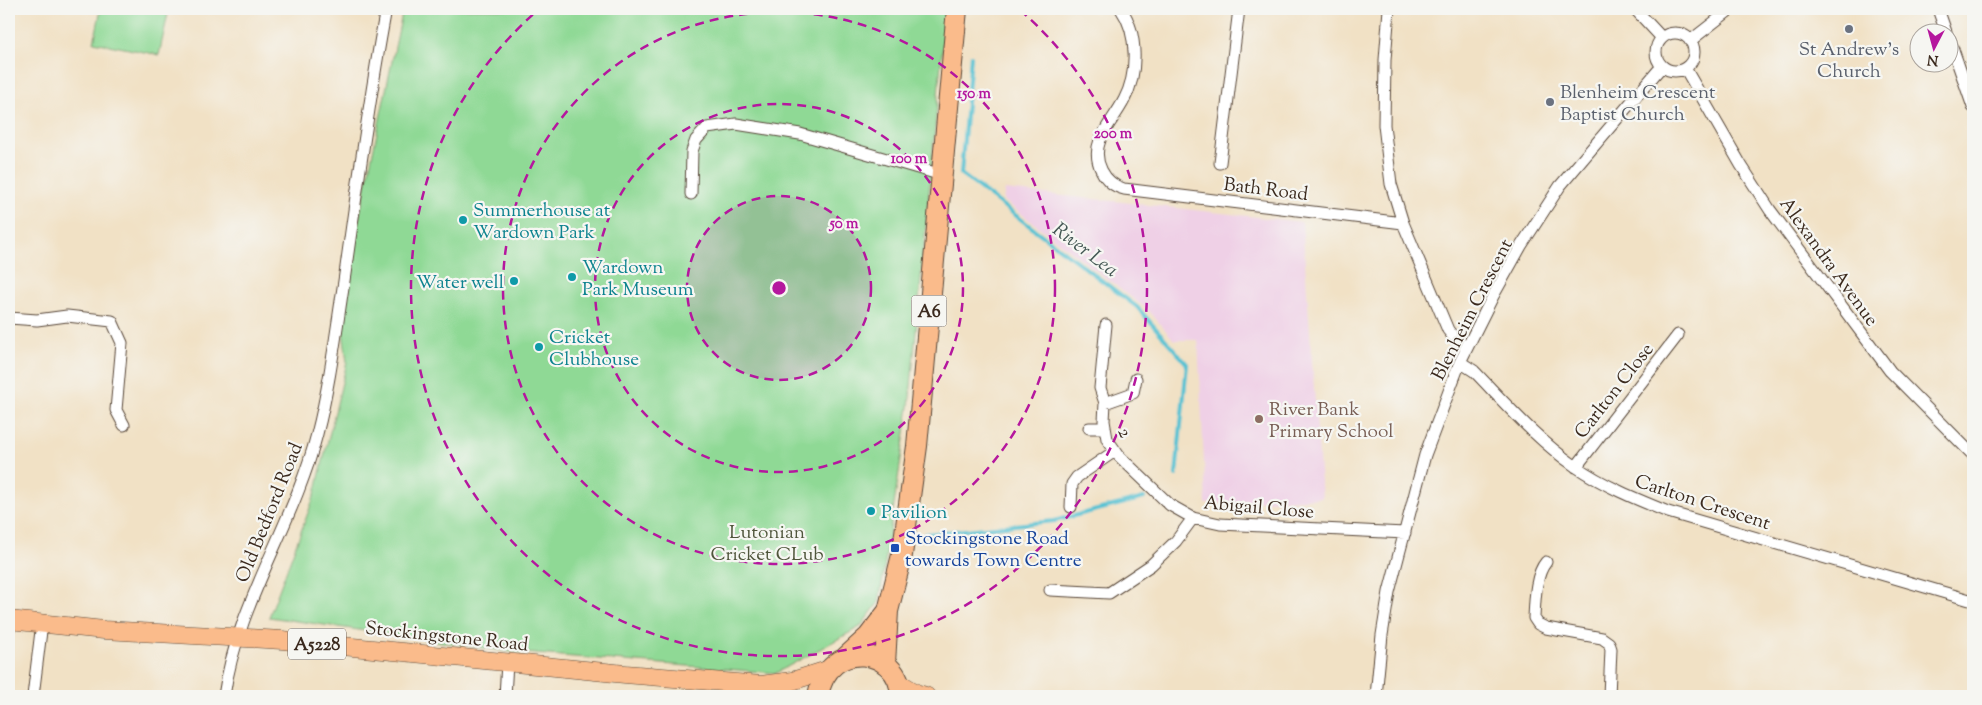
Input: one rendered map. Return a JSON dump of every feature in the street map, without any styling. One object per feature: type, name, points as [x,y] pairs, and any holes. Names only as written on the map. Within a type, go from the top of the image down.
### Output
[{"type":"highway","name":"A6","points":[[885,664],[888,611],[902,555],[917,446],[957,9]]},
{"type":"highway","name":"A6","points":[[846,658],[868,637],[888,611]]},
{"type":"highway","points":[[818,696],[820,682],[827,670],[846,658],[859,655],[873,658],[885,664],[893,672],[900,689]]},
{"type":"main road","name":"Stockingstone Road","points":[[9,620],[104,630],[237,639],[282,640],[508,663],[761,685],[792,681],[827,670]]},
{"type":"main road","name":"Stockingstone Road","points":[[761,685],[783,696]]},
{"type":"main road","points":[[900,689],[926,696]]},
{"type":"street","name":"Old Bedford Road","points":[[224,696],[228,669],[237,639],[293,507],[317,434],[334,350],[386,9]]},
{"type":"street","name":"Bath Road","points":[[1121,9],[1128,20],[1134,42],[1133,68],[1125,98],[1100,142],[1098,162],[1105,177],[1114,186],[1124,189],[1403,222]]},
{"type":"street","points":[[1220,163],[1239,9]]},
{"type":"street","points":[[1389,9],[1384,60],[1384,125],[1391,184],[1403,222],[1448,330],[1456,340],[1467,348]]},
{"type":"street","points":[[1636,9],[1662,38]]},
{"type":"street","points":[[1690,41],[1731,9]]},
{"type":"street","points":[[1938,9],[1943,22]]},
{"type":"street","points":[[1680,34],[1690,41],[1694,53],[1685,68],[1673,71],[1662,66],[1658,61],[1656,49],[1662,38],[1668,35],[1680,34]]},
{"type":"street","name":"Blenheim Crescent","points":[[1376,696],[1382,635],[1389,592],[1425,455],[1460,362],[1492,296],[1560,186],[1662,66]]},
{"type":"street","name":"Alexandra Avenue","points":[[1685,68],[1741,165],[1770,210],[1890,371],[1973,455]]},
{"type":"street","points":[[1960,70],[1973,107]]},
{"type":"street","points":[[691,194],[692,151],[696,140],[707,128],[736,124],[800,134],[942,175]]},
{"type":"street","points":[[9,318],[37,320],[67,316],[112,321],[122,343],[116,410],[124,425]]},
{"type":"street","name":"2","points":[[1106,326],[1100,388],[1105,403],[1104,428],[1107,438],[1115,452],[1170,505],[1193,518]]},
{"type":"street","name":"Carlton Close","points":[[1576,467],[1678,335]]},
{"type":"street","name":"Carlton Crescent","points":[[1460,362],[1474,371],[1552,448],[1576,467],[1629,497],[1668,512],[1973,601]]},
{"type":"street","points":[[1105,403],[1133,393],[1136,378]]},
{"type":"street","points":[[1089,428],[1104,428]]},
{"type":"street","points":[[1070,508],[1072,484],[1077,477],[1115,452]]},
{"type":"street","name":"Abigail Close","points":[[1050,590],[1109,593],[1151,564],[1176,541],[1193,518],[1220,524],[1405,533]]},
{"type":"street","points":[[1546,562],[1542,566],[1539,578],[1534,618],[1538,624],[1546,628],[1602,638],[1608,643],[1611,649],[1609,696]]},
{"type":"street","points":[[33,696],[42,623]]},
{"type":"street","points":[[505,696],[508,663]]},
{"type":"shaded area","name":"River Bank Primary School","points":[[1005,190],[1302,222],[1322,498],[1206,504],[1198,340],[1174,340],[1148,310],[1003,200]]},
{"type":"green space","points":[[101,9],[169,9],[159,55],[94,42]]},
{"type":"green space","name":"Lutonian Cricket CLub","points":[[403,9],[946,9],[909,407],[879,602],[860,627],[776,673],[511,652],[269,617],[315,494],[347,362],[340,309]]},
{"type":"waterway","name":"River Lea","points":[[971,56],[961,174],[1137,307],[1187,364],[1176,475]]},
{"type":"waterway","name":"River Lea","points":[[926,534],[1054,521],[1144,498]]},
{"type":"place","name":"St Andrew's Church","points":[[1849,29]]},
{"type":"place","name":"Blenheim Crescent Baptist Church","points":[[1550,102]]},
{"type":"place","name":"Summerhouse at Wardown Park","points":[[463,220]]},
{"type":"place","name":"Wardown Park Museum","points":[[572,277]]},
{"type":"place","name":"Water well","points":[[514,281]]},
{"type":"place","name":"Cricket Clubhouse","points":[[539,347]]},
{"type":"place","name":"River Bank Primary School","points":[[1259,419]]},
{"type":"place","name":"Pavilion","points":[[871,511]]},
{"type":"place","name":"Stockingstone Road towards Town Centre","points":[[895,548]]}]
